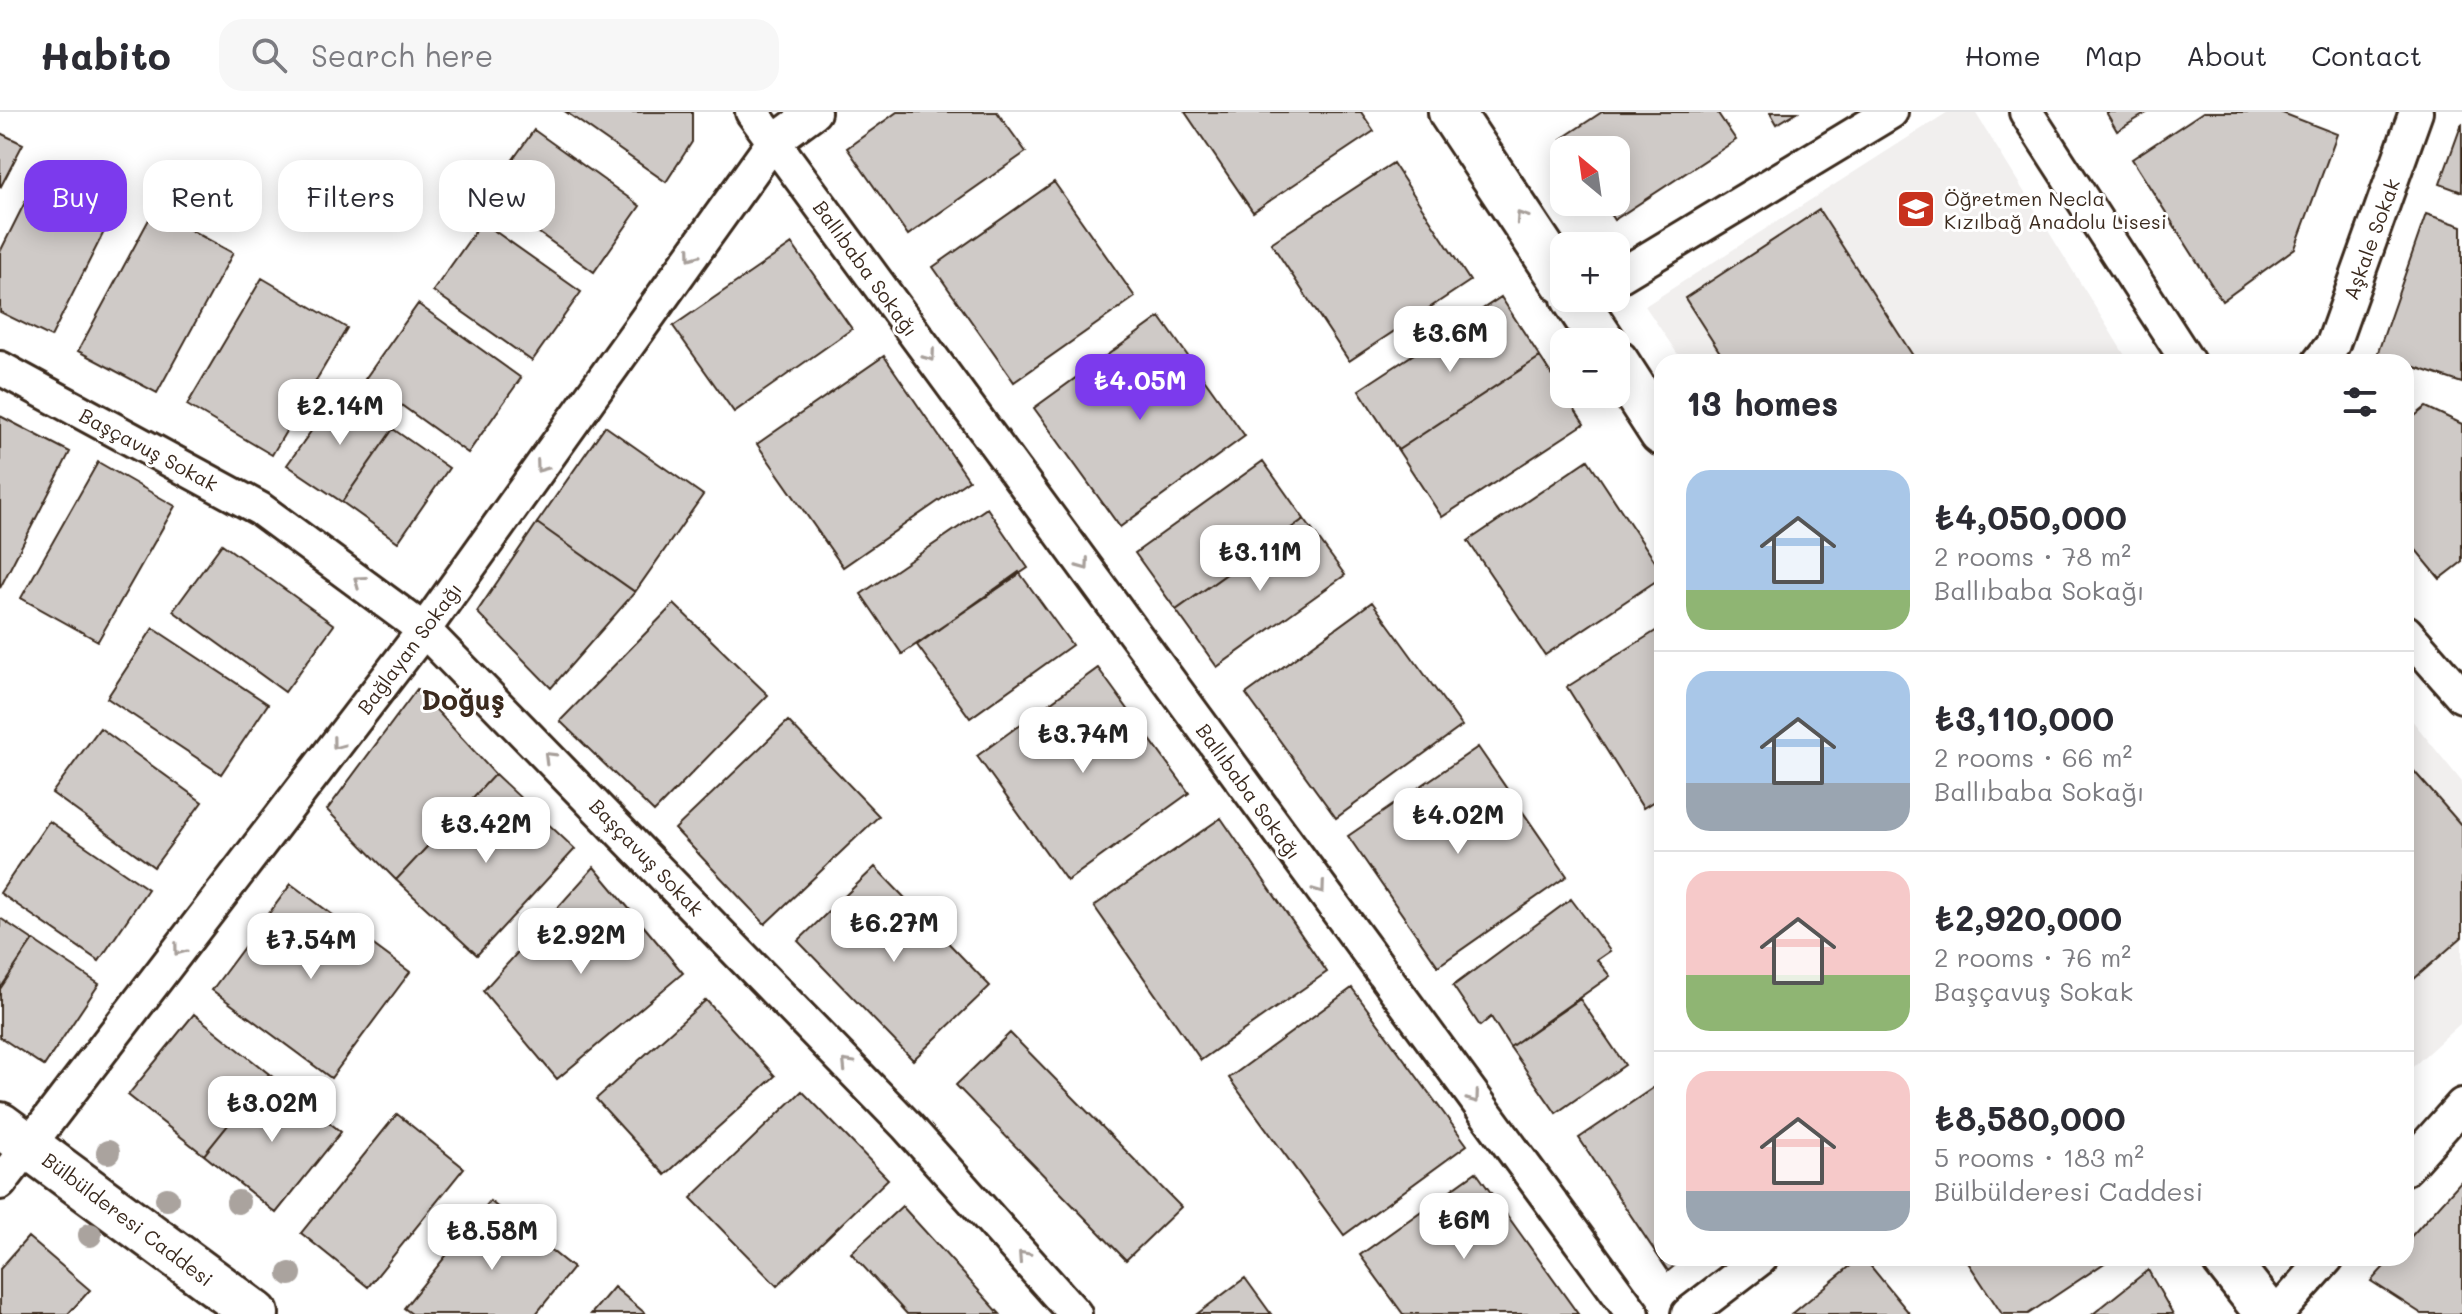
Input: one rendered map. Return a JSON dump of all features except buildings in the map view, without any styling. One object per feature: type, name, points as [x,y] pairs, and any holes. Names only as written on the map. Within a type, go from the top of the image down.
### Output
[{"type":"main road","points":[[1451,112],[1550,258]]},
{"type":"main road","points":[[1630,384],[1654,421]]},
{"type":"main road","name":"Bülbülderesi Caddesi","points":[[15,1135],[256,1314]]},
{"type":"main road","points":[[2230,1266],[2268,1314]]},
{"type":"street","name":"Ballıbaba Sokağı","points":[[752,112],[1633,1314]]},
{"type":"street","name":"Bağlayan Sokağı","points":[[0,1183],[15,1135],[424,630],[773,142],[814,112]]},
{"type":"street","points":[[1630,270],[1891,112]]},
{"type":"street","points":[[2026,112],[2183,354]]},
{"type":"street","name":"Aşkale Sokak","points":[[2325,354],[2333,344],[2416,112]]},
{"type":"street","name":"Başçavuş Sokak","points":[[0,368],[260,509],[424,630],[907,1126],[1075,1314]]},
{"type":"street","points":[[2414,641],[2462,696]]},
{"type":"street","points":[[2414,1159],[2462,1105]]},
{"type":"street","points":[[1688,1314],[1751,1266]]},
{"type":"street","points":[[2277,1314],[2320,1266]]},
{"type":"shaded area","name":"Öğretmen Necla Kızılbağ Anadolu Lisesi","points":[[1948,112],[1975,112],[2124,354],[1678,354],[1645,306]]},
{"type":"shaded area","points":[[2414,723],[2462,782],[2462,1022],[2414,1066]]},
{"type":"place","name":"Öğretmen Necla Kızılbağ Anadolu Lisesi","points":[[1916,209]]},
{"type":"district","name":"Doğuş","points":[[463,699]]}]
